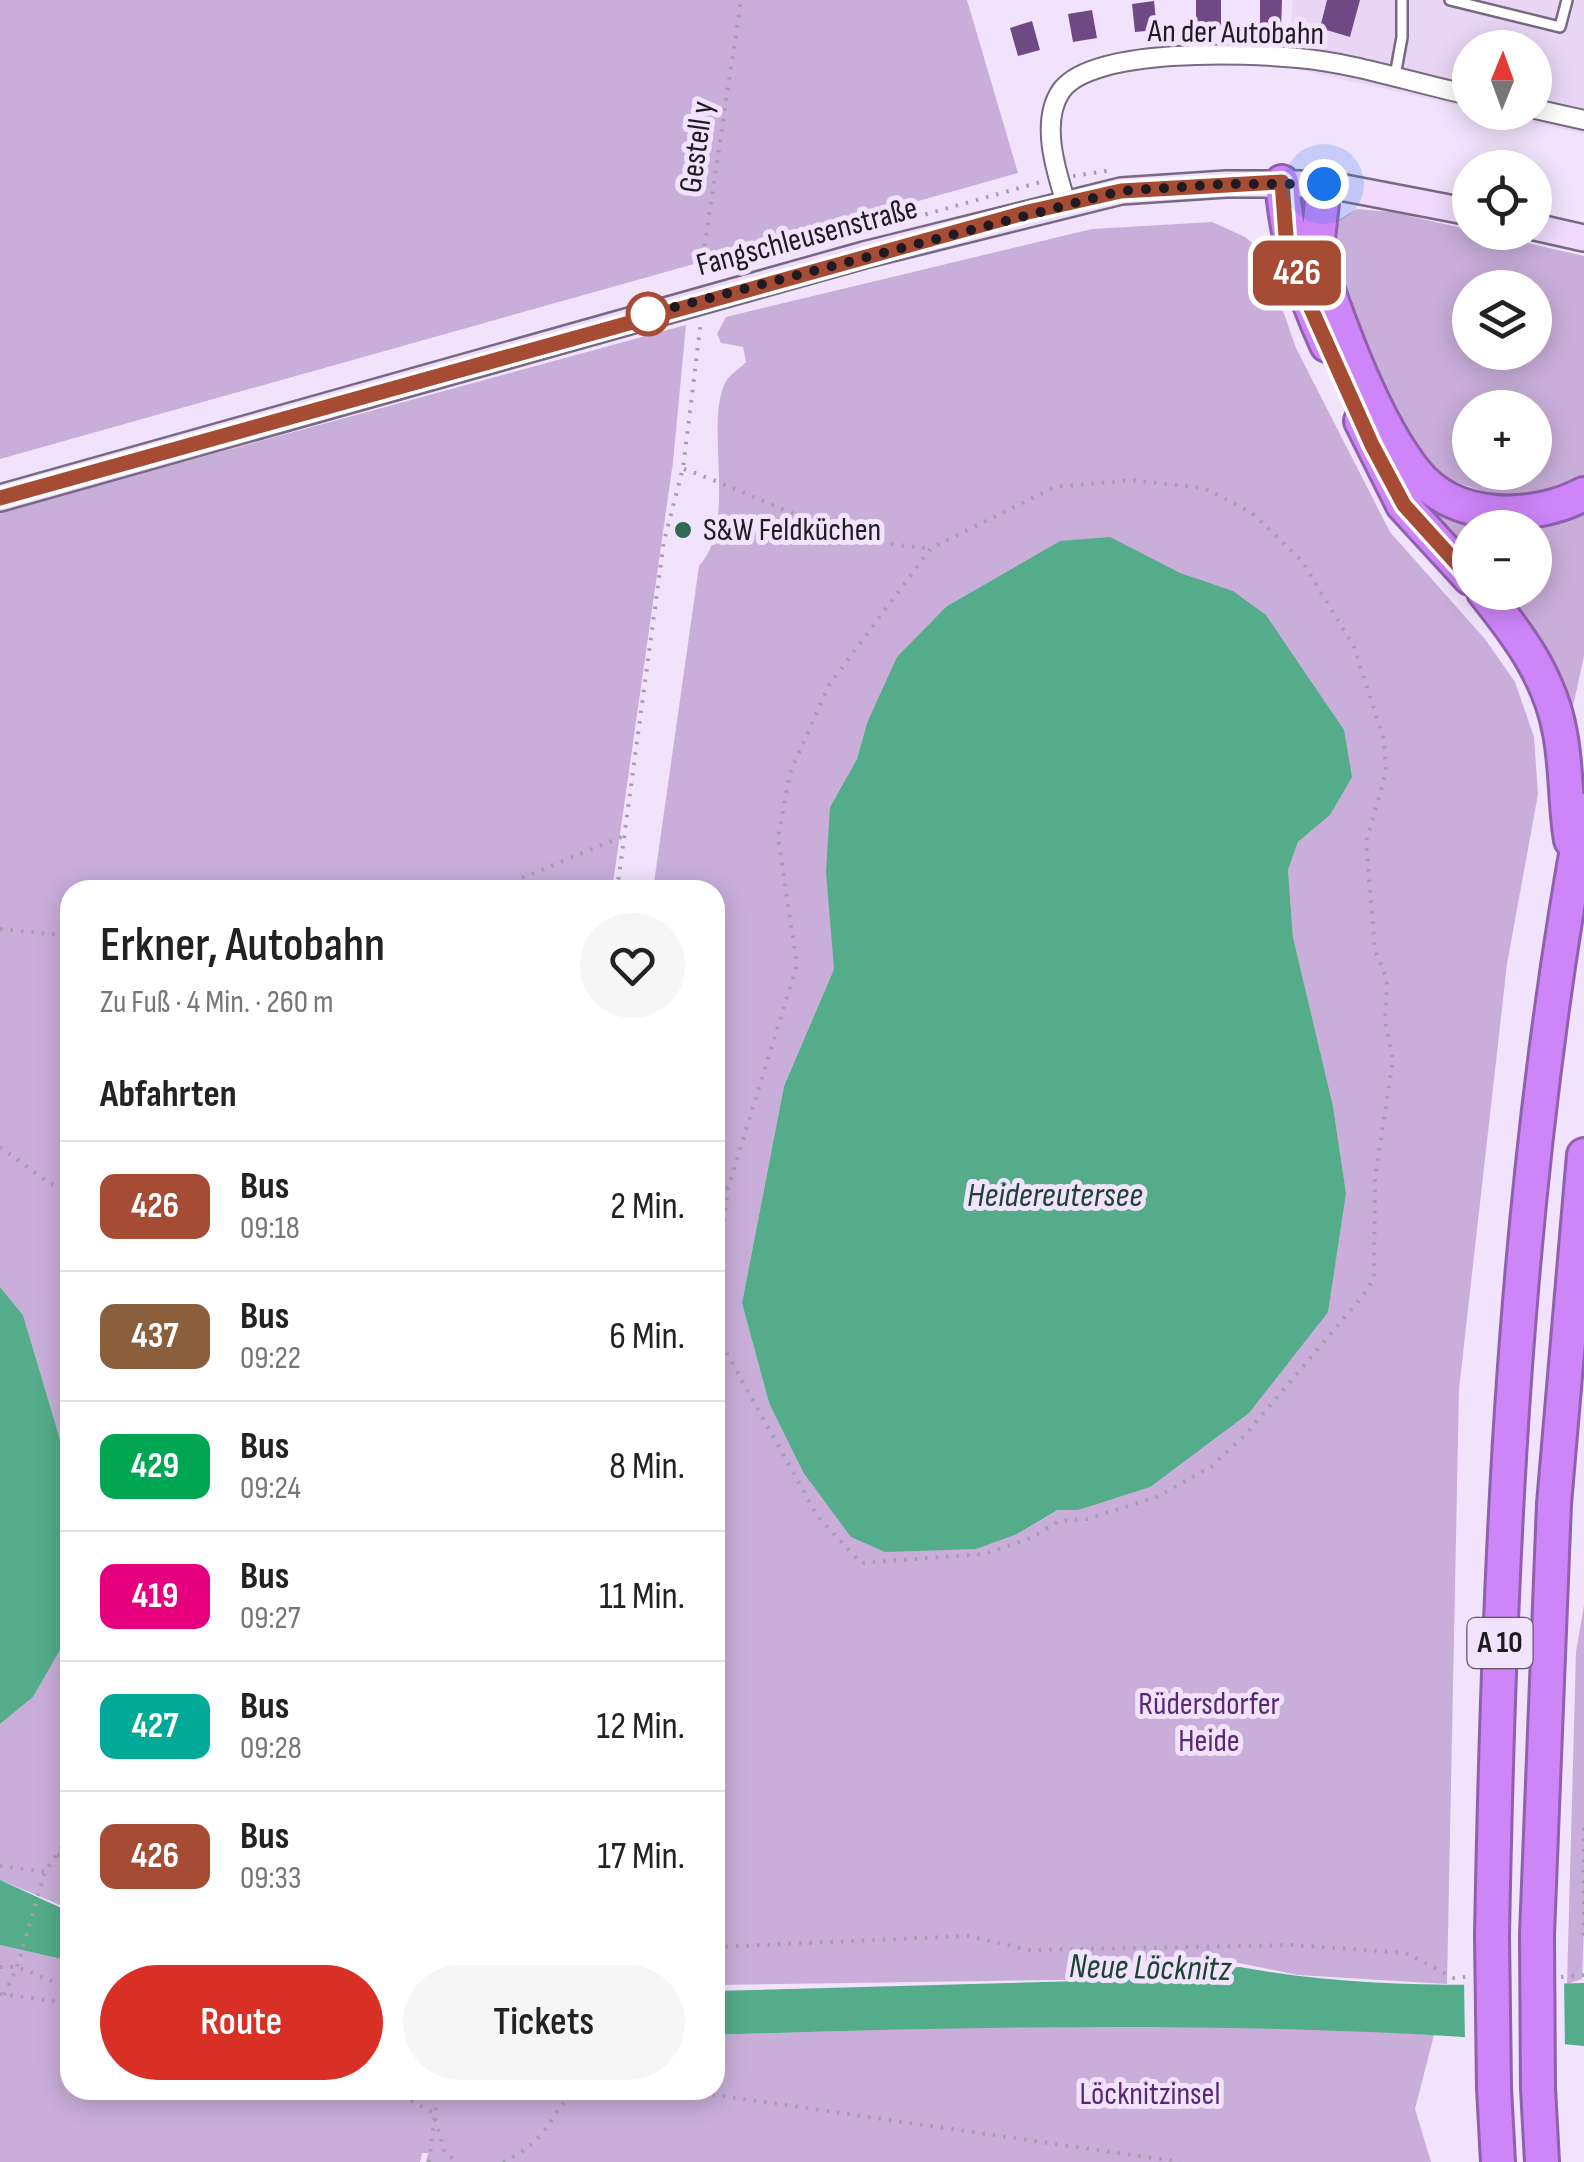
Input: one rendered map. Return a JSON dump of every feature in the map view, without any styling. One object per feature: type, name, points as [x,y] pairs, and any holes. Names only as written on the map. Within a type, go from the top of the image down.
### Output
[{"type":"highway","points":[[1282,182],[1286,236],[1300,284],[1372,445],[1404,505],[1452,558]]},
{"type":"highway","points":[[1324,184],[1317,248],[1321,271],[1394,439],[1416,474],[1436,491],[1500,512],[1532,514],[1584,494]]},
{"type":"highway","points":[[1499,610],[1526,644],[1546,683],[1560,730],[1564,802],[1575,859]]},
{"type":"highway","name":"A 10","points":[[1498,2162],[1492,1935],[1503,1566],[1532,1158],[1584,810]]},
{"type":"highway","name":"A 10","points":[[1542,2162],[1537,1935],[1554,1504],[1584,1155]]},
{"type":"highway","points":[[1574,1251],[1584,1215]]},
{"type":"main road","name":"Fangschleusenstraße","points":[[0,498],[700,300],[1121,191],[1282,182],[1324,184],[1452,209]]},
{"type":"main road","points":[[1552,231],[1584,238]]},
{"type":"street","name":"An der Autobahn","points":[[1066,203],[1056,163],[1051,115],[1062,90],[1084,73],[1122,62],[1202,56],[1297,58],[1452,92]]},
{"type":"street","points":[[1552,113],[1584,120]]},
{"type":"lane","points":[[1394,79],[1402,36],[1402,0]]},
{"type":"lane","points":[[1450,0],[1560,28],[1566,0]]},
{"type":"path","name":"Gestell y","points":[[619,880],[664,542],[683,468],[703,310],[700,300],[741,0]]},
{"type":"path","points":[[683,468],[830,527],[905,548],[931,548],[1055,487],[1131,480],[1204,488],[1252,513],[1302,561],[1354,647],[1384,740],[1386,772],[1366,842],[1374,950],[1387,979],[1385,1022],[1393,1060],[1375,1178],[1374,1278],[1306,1366],[1245,1436],[1212,1466],[1157,1497],[1087,1519],[1058,1521],[1032,1538],[984,1554],[861,1563],[818,1516],[725,1350]]},
{"type":"path","points":[[725,1212],[728,1188],[797,965],[778,837],[790,772],[829,685],[931,548]]},
{"type":"path","points":[[517,880],[626,835]]},
{"type":"path","points":[[0,929],[60,935]]},
{"type":"path","points":[[0,1147],[60,1187]]},
{"type":"path","points":[[1584,1828],[1584,1942]]},
{"type":"path","points":[[60,1849],[45,1872],[18,1968],[2,1994],[60,2002]]},
{"type":"path","points":[[56,1855],[60,1856]]},
{"type":"path","points":[[0,1866],[45,1872]]},
{"type":"path","points":[[725,1948],[968,1936],[1028,1950],[1293,1945],[1404,1953],[1454,1978]]},
{"type":"path","points":[[0,1967],[18,1968],[60,1984]]},
{"type":"path","points":[[725,2096],[1180,2162]]},
{"type":"path","points":[[410,2100],[435,2114]]},
{"type":"path","points":[[429,2162],[437,2100]]},
{"type":"path","points":[[503,2162],[527,2149],[546,2130],[556,2108],[568,2100]]},
{"type":"path","points":[[435,2114],[439,2140],[445,2153],[457,2162]]},
{"type":"shaded area","points":[[1293,0],[1584,0],[1584,134],[1552,127],[1552,30],[1452,30],[1452,104],[1287,67]]},
{"type":"green space","points":[[0,0],[967,0],[1018,173],[0,459]]},
{"type":"green space","points":[[1356,209],[1392,212],[1452,226],[1452,250],[1552,249],[1584,256],[1584,477],[1555,496],[1490,494],[1479,490],[1552,490],[1552,390],[1452,390],[1452,481],[1439,476],[1403,436],[1340,292],[1330,257],[1337,221]]},
{"type":"green space","name":"Rüdersdorfer Heide","points":[[1212,222],[1245,237],[1262,251],[1296,348],[1390,532],[1452,602],[1452,610],[1459,610],[1485,639],[1515,682],[1534,737],[1538,794],[1507,964],[1459,1389],[1447,1984],[1298,1975],[1239,1963],[1127,1979],[725,1985],[725,880],[654,880],[699,566],[711,547],[717,524],[721,395],[728,378],[746,362],[743,347],[721,343],[717,334],[726,317],[1092,229]],"holes":[[[1060,541],[1233,591],[1330,815],[1298,842],[1288,870],[1293,937],[1333,1106],[1346,1193],[1078,1510],[1059,1510],[1017,1534],[803,1472],[769,1403],[742,1303],[784,1086],[834,969],[830,807],[857,759],[867,723],[947,606]]]},
{"type":"green space","points":[[686,325],[673,462],[613,880],[60,880],[60,1439],[23,1315],[0,1287],[0,512]]},
{"type":"green space","points":[[1433,499],[1584,503],[1584,656],[1567,734],[1503,610],[1552,610],[1552,510],[1452,510],[1452,545],[1414,502]]},
{"type":"green space","points":[[1584,1605],[1582,1979],[1567,1984],[1576,1652]]},
{"type":"green space","points":[[60,1644],[60,1905],[0,1880],[0,1724],[33,1697]]},
{"type":"green space","name":"Löcknitzinsel","points":[[0,1945],[60,1959],[60,2100],[725,2100],[725,2035],[1075,2026],[1255,2027],[1434,2035],[1415,2109],[1431,2162],[426,2162],[428,2153],[422,2153],[420,2162],[0,2162]]},
{"type":"water","name":"Heidereutersee","points":[[1110,537],[1180,573],[1233,591],[1266,615],[1344,730],[1352,777],[1330,815],[1298,842],[1288,870],[1293,937],[1333,1106],[1346,1193],[1328,1312],[1249,1413],[1150,1487],[1078,1510],[1058,1510],[1017,1534],[976,1549],[885,1552],[851,1537],[803,1472],[769,1403],[742,1303],[784,1086],[834,969],[826,872],[830,807],[857,759],[867,723],[897,657],[947,606],[1060,541]]},
{"type":"water","points":[[0,1287],[23,1315],[60,1439],[60,1650],[33,1697],[0,1724]]},
{"type":"water","points":[[0,1880],[60,1907],[60,1959],[0,1945]]},
{"type":"water","points":[[1240,1967],[1326,1979],[1455,1985],[1584,1983],[1584,2046],[1258,2028],[933,2029],[725,2035],[725,1991],[1154,1979],[1189,1970]]},
{"type":"pier","points":[[1564,1979],[1565,2049],[1465,2041],[1464,1981]]},
{"type":"building","points":[[1196,0],[1221,0],[1221,28],[1196,28]]},
{"type":"building","points":[[1260,0],[1282,0],[1281,28],[1260,28]]},
{"type":"building","points":[[1327,0],[1360,0],[1350,37],[1320,28]]},
{"type":"building","points":[[1154,1],[1157,30],[1135,32],[1132,4]]},
{"type":"building","points":[[1092,10],[1097,38],[1073,42],[1068,14]]},
{"type":"building","points":[[1032,21],[1040,50],[1018,56],[1010,28]]},
{"type":"bus line","name":"426","points":[[0,498],[864,254],[1028,212],[1121,191],[1282,182],[1286,236],[1300,284],[1372,445],[1404,505],[1452,561]]},
{"type":"place","name":"S&W Feldküchen","points":[[683,530]]},
{"type":"route","points":[[648,314],[644,315],[864,254],[1121,191],[1282,182],[1324,184]]},
{"type":"water label","name":"Neue Löcknitz","points":[[1150,1968]]}]
